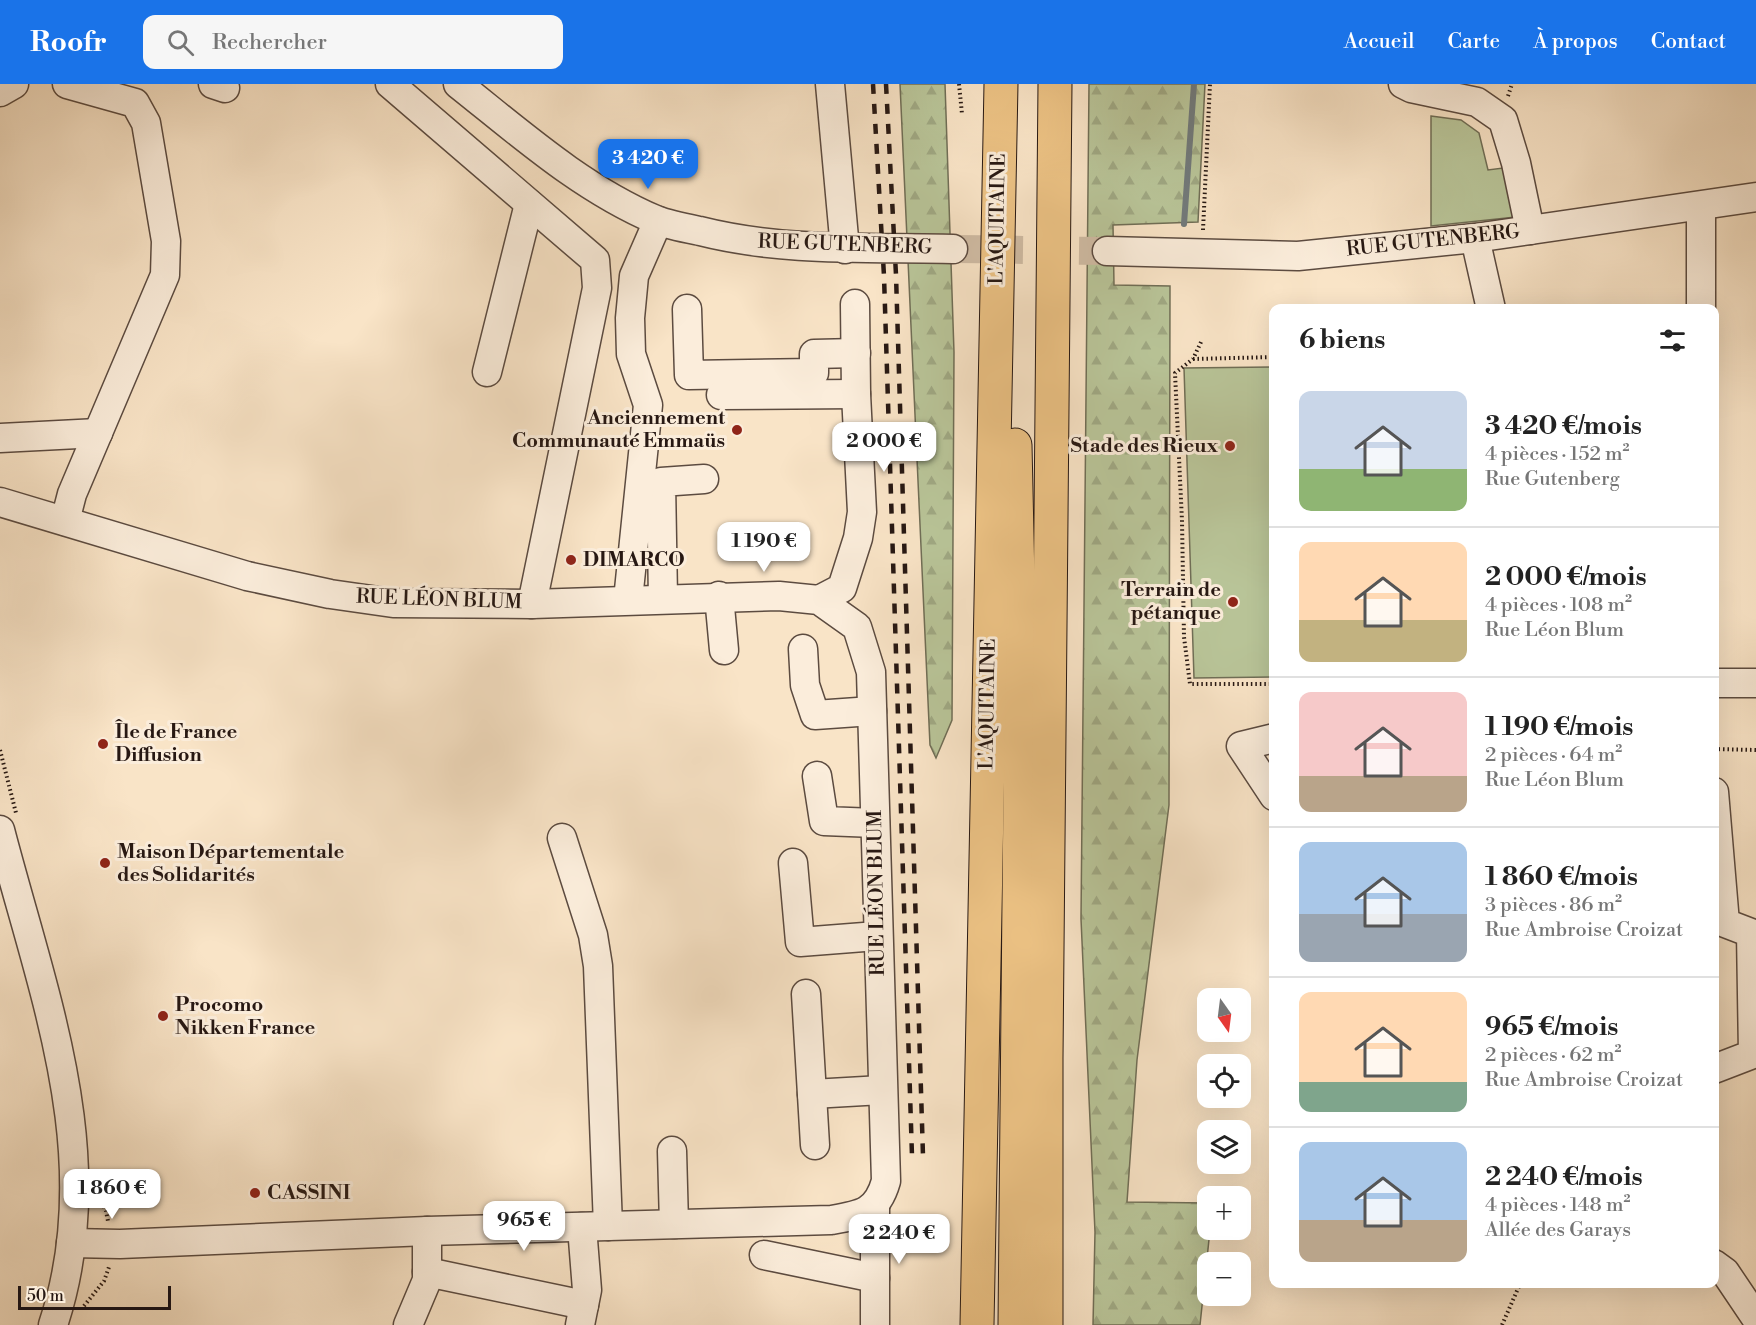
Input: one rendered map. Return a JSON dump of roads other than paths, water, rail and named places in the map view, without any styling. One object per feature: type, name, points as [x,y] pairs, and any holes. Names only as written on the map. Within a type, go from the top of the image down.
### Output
[{"type":"highway","name":"L'AQUITAINE","points":[[977,1325],[1001,84]]},
{"type":"highway","points":[[1046,1325],[1046,1059],[1055,84]]},
{"type":"highway","points":[[999,190],[1011,241],[1020,671],[1016,1325]]},
{"type":"street","points":[[0,92],[14,84]]},
{"type":"street","points":[[65,521],[72,494],[165,275],[166,241],[146,123],[135,103],[67,84]]},
{"type":"street","points":[[390,84],[595,260],[597,288],[532,604]]},
{"type":"street","name":"RUE GUTENBERG","points":[[458,84],[568,172],[621,203],[658,221],[759,243],[845,249],[953,249]]},
{"type":"street","points":[[830,84],[845,249]]},
{"type":"street","points":[[1403,84],[1411,88],[1477,102],[1503,120],[1519,172],[1530,230]]},
{"type":"street","name":"RUE GUTENBERG","points":[[1107,251],[1298,256],[1475,238],[1756,197]]},
{"type":"street","points":[[487,372],[529,204]]},
{"type":"street","points":[[1701,206],[1701,304]]},
{"type":"street","points":[[628,600],[648,405],[631,354],[630,318],[634,276],[658,221]]},
{"type":"street","points":[[1475,238],[1490,304]]},
{"type":"street","points":[[819,600],[842,588],[858,538],[862,512],[856,394],[855,304]]},
{"type":"street","points":[[687,309],[689,375],[814,373],[814,354],[856,353]]},
{"type":"street","points":[[721,394],[856,394]]},
{"type":"street","points":[[0,438],[98,433]]},
{"type":"street","points":[[663,598],[661,482],[704,479]]},
{"type":"street","name":"RUE LÉON BLUM","points":[[0,502],[248,576],[330,594],[393,603],[532,604],[719,596],[779,596],[819,600],[857,627],[871,672],[886,1181],[875,1205]]},
{"type":"street","points":[[0,515],[35,512]]},
{"type":"street","points":[[719,596],[724,650]]},
{"type":"street","points":[[803,650],[805,685],[815,715],[872,711]]},
{"type":"street","points":[[1719,683],[1756,683]]},
{"type":"street","points":[[1269,739],[1241,746],[1269,788]]},
{"type":"street","points":[[817,776],[824,821],[875,823]]},
{"type":"street","points":[[0,830],[55,1031],[67,1088],[75,1158],[67,1278],[53,1325]]},
{"type":"street","points":[[427,1272],[582,1315],[595,1227],[598,966],[593,934],[561,838]]},
{"type":"street","points":[[1719,852],[1725,923],[1752,933],[1753,1054],[1719,1067]]},
{"type":"street","points":[[793,863],[800,942],[877,936]]},
{"type":"street","points":[[806,994],[815,1145]]},
{"type":"street","points":[[812,1094],[882,1090]]},
{"type":"street","points":[[672,1151],[674,1224]]},
{"type":"street","points":[[71,1243],[120,1244],[427,1231],[831,1220],[866,1212],[875,1205]]},
{"type":"street","points":[[875,1205],[875,1325]]},
{"type":"street","points":[[408,1325],[427,1280],[427,1231]]},
{"type":"street","points":[[764,1256],[876,1278]]},
{"type":"street","points":[[1719,1268],[1725,1272],[1756,1318]]},
{"type":"waterway","points":[[1184,224],[1194,84]]},
{"type":"tunnel","points":[[953,249],[1107,251]]},
{"type":"railway","points":[[873,84],[884,276],[912,1156]]},
{"type":"railway","points":[[886,84],[896,275],[923,1156]]},
{"type":"place","name":"Anciennement Communauté Emmaüs","points":[[737,430]]},
{"type":"place","name":"Stade des Rieux","points":[[1230,446]]},
{"type":"place","name":"DIMARCO","points":[[571,560]]},
{"type":"place","name":"Terrain de pétanque","points":[[1233,602]]},
{"type":"place","name":"Île de France Diffusion","points":[[103,744]]},
{"type":"place","name":"Maison Départementale des Solidarités","points":[[105,863]]},
{"type":"place","name":"Procomo Nikken France","points":[[163,1016]]},
{"type":"place","name":"CASSINI","points":[[255,1193]]}]
